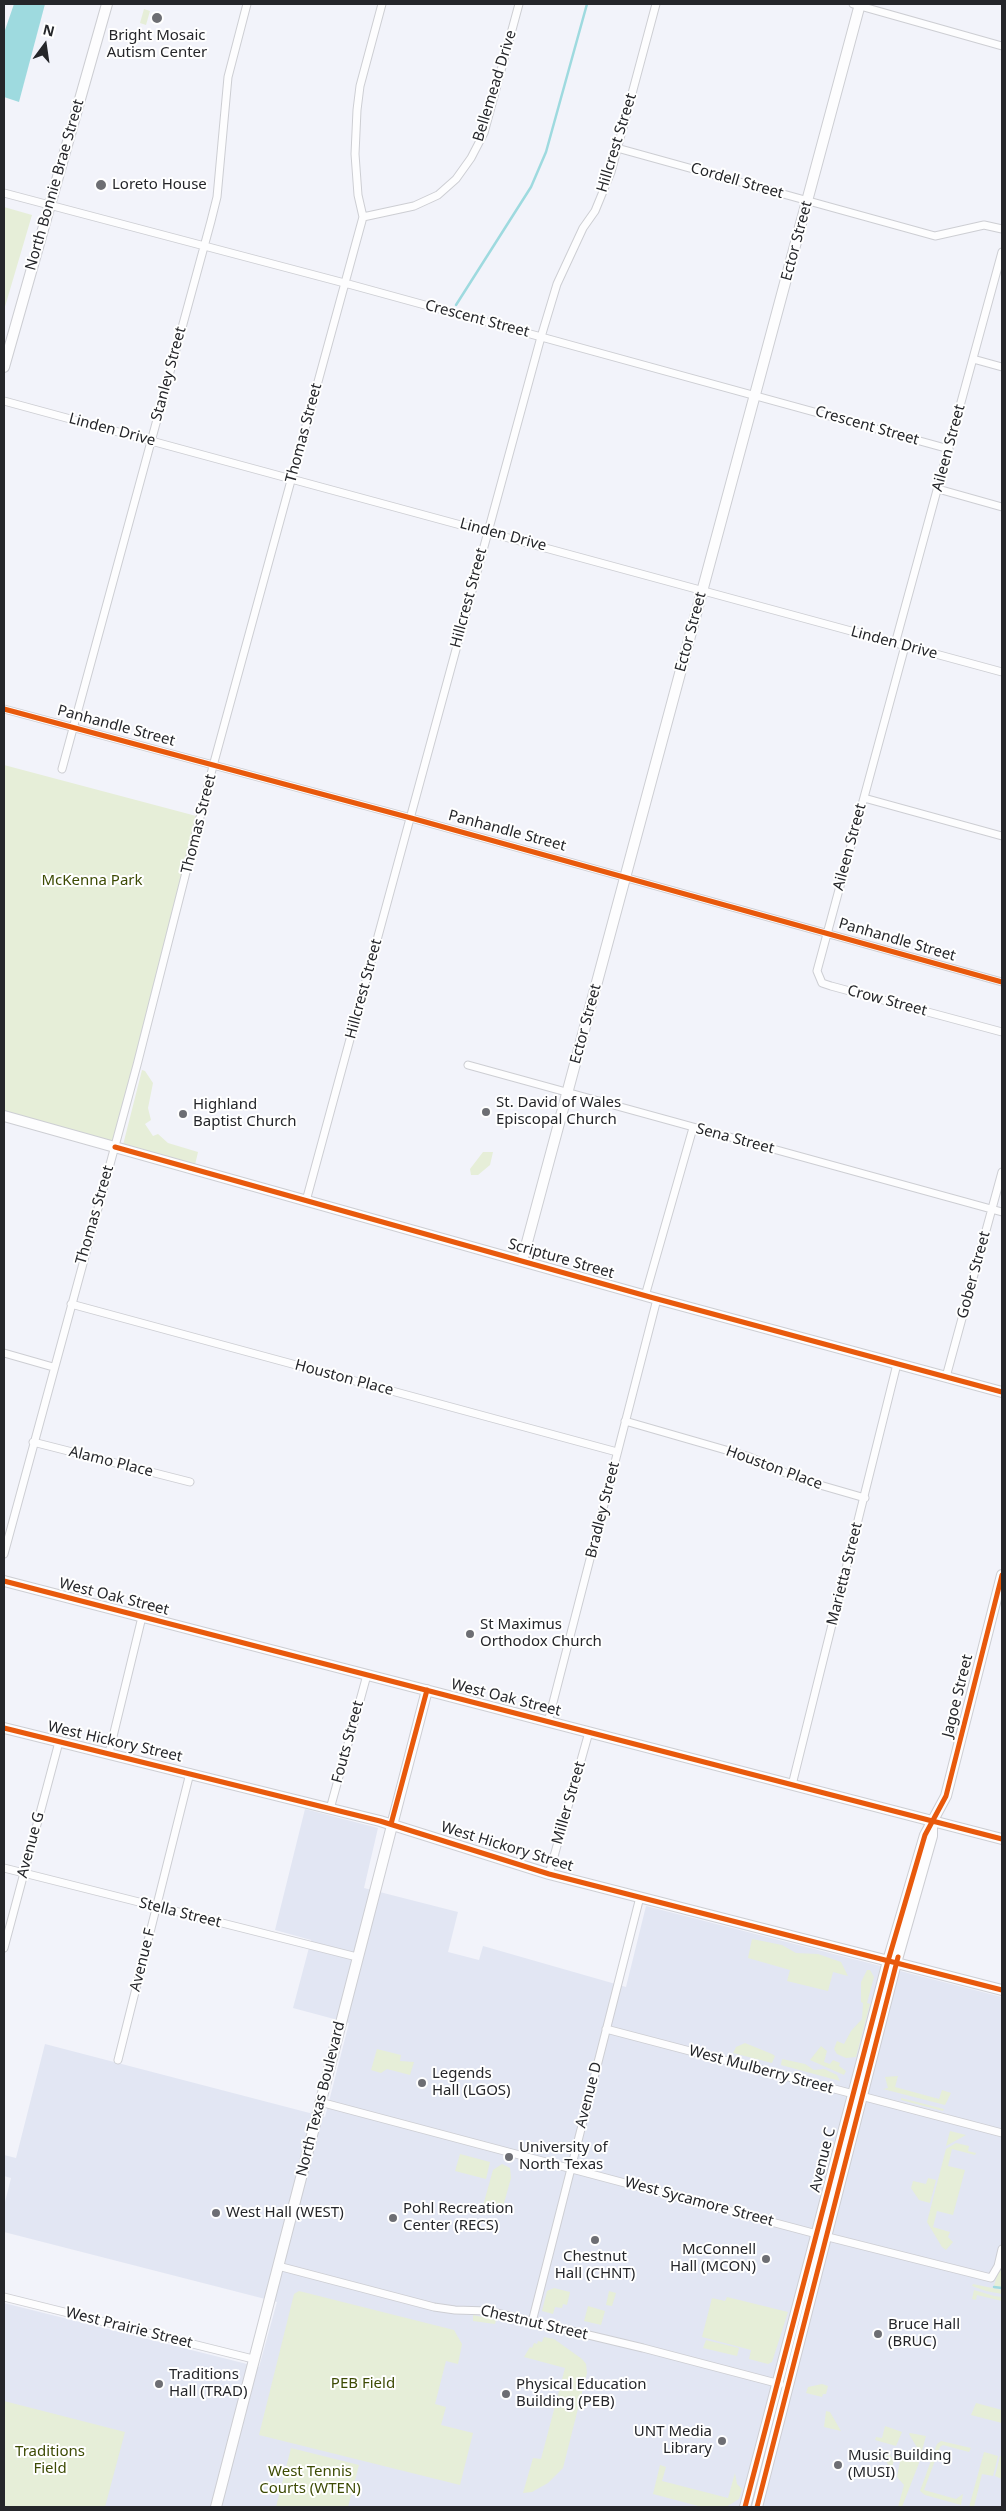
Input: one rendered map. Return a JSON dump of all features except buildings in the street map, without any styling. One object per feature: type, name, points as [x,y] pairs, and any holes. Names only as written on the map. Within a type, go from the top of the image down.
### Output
[{"type":"street","name":"North Bonnie Brae Street","points":[[4,367],[108,4]]},
{"type":"street","name":"Stanley Street","points":[[62,769],[204,247],[216,197],[228,77],[246,4]]},
{"type":"street","name":"Thomas Street","points":[[4,1554],[53,1367],[115,1147],[213,766],[363,217],[355,154],[357,110],[360,86],[382,4]]},
{"type":"street","name":"Bellemead Drive","points":[[363,217],[414,206],[438,195],[456,179],[471,158],[484,133],[519,4]]},
{"type":"street","name":"Hillcrest Street","points":[[306,1201],[540,337],[557,284],[604,191],[656,4]]},
{"type":"street","points":[[858,4],[1002,46]]},
{"type":"street","name":"Ector Street","points":[[522,1261],[807,201],[858,4]]},
{"type":"street","name":"Cordell Street","points":[[617,148],[934,236],[984,226],[1002,229]]},
{"type":"street","name":"Crescent Street","points":[[4,193],[949,448]]},
{"type":"street","name":"Aileen Street","points":[[896,644],[1002,252]]},
{"type":"street","points":[[973,359],[1002,367]]},
{"type":"street","name":"Linden Drive","points":[[4,401],[1002,672]]},
{"type":"street","points":[[938,489],[1002,507]]},
{"type":"street","name":"Aileen Street","points":[[827,933],[905,646]]},
{"type":"street","name":"Panhandle Street","points":[[4,709],[411,818],[1002,982]]},
{"type":"street","points":[[864,798],[1002,836]]},
{"type":"street","name":"Crow Street","points":[[827,933],[817,971],[822,983],[1002,1032]]},
{"type":"street","name":"Sena Street","points":[[468,1065],[1002,1212]]},
{"type":"street","name":"Scripture Street","points":[[4,1116],[645,1296],[1002,1392]]},
{"type":"street","points":[[645,1296],[693,1128]]},
{"type":"street","name":"Gober Street","points":[[946,1377],[1002,1172]]},
{"type":"street","name":"Bradley Street","points":[[548,1722],[657,1299]]},
{"type":"street","name":"Houston Place","points":[[71,1304],[618,1452]]},
{"type":"street","points":[[4,1353],[53,1367]]},
{"type":"street","name":"Marietta Street","points":[[792,1785],[897,1364]]},
{"type":"street","name":"Houston Place","points":[[625,1421],[750,1457],[806,1482],[864,1498]]},
{"type":"street","name":"Alamo Place","points":[[33,1442],[190,1482]]},
{"type":"street","name":"Jagoe Street","points":[[932,1821],[946,1796],[1002,1575]]},
{"type":"street","name":"West Oak Street","points":[[4,1581],[1002,1839]]},
{"type":"street","points":[[109,1753],[142,1617]]},
{"type":"street","name":"Fouts Street","points":[[330,1808],[367,1675]]},
{"type":"street","name":"North Texas Boulevard","points":[[216,2507],[427,1690]]},
{"type":"street","name":"West Hickory Street","points":[[4,1728],[391,1824],[549,1874],[1002,1990]]},
{"type":"street","name":"Miller Street","points":[[549,1874],[589,1732]]},
{"type":"street","name":"Avenue G","points":[[4,1948],[59,1742]]},
{"type":"street","name":"Avenue F","points":[[118,2060],[190,1773]]},
{"type":"street","points":[[757,2507],[828,2237],[858,2096],[892,1962],[932,1836],[932,1821]]},
{"type":"street","name":"Stella Street","points":[[4,1868],[357,1957]]},
{"type":"street","name":"Avenue D","points":[[532,2322],[640,1897]]},
{"type":"street","name":"West Mulberry Street","points":[[606,2030],[1002,2133]]},
{"type":"street","name":"Avenue C","points":[[745,2507],[817,2233],[858,2096]]},
{"type":"street","name":"West Sycamore Street","points":[[320,2102],[828,2237],[991,2278],[998,2266],[1002,2249]]},
{"type":"street","name":"Chestnut Street","points":[[278,2266],[434,2307],[455,2310],[481,2310],[642,2348],[789,2386]]},
{"type":"street","name":"West Prairie Street","points":[[4,2297],[254,2360]]},
{"type":"shaded area","name":"University of North Texas","points":[[305,1809],[378,1828],[364,1888],[458,1912],[448,1952],[479,1960],[483,1946],[626,1987],[646,1906],[1002,1997],[1002,2507],[4,2507],[4,2303],[259,2367],[277,2302],[4,2232],[4,2206],[11,2178],[4,2176],[4,2155],[16,2158],[45,2044],[325,2117],[349,2023],[293,2008],[311,1940],[275,1930]]},
{"type":"green space","points":[[144,9],[150,11],[146,25],[140,23]]},
{"type":"green space","points":[[4,207],[32,215],[4,310]]},
{"type":"green space","name":"McKenna Park","points":[[4,765],[200,817],[115,1147],[4,1116]]},
{"type":"green space","points":[[142,1070],[145,1071],[153,1083],[148,1108],[151,1120],[145,1124],[153,1136],[158,1134],[168,1143],[198,1152],[195,1165],[122,1149]]},
{"type":"green space","points":[[483,1152],[493,1152],[490,1165],[478,1175],[471,1175],[470,1169]]},
{"type":"green space","points":[[752,1939],[782,1945],[796,1953],[818,1954],[841,1962],[848,1976],[833,1972],[828,1991],[787,1981],[790,1970],[748,1958]]},
{"type":"green space","points":[[867,1970],[870,1970],[874,1977],[867,2003],[870,2004],[856,2057],[846,2058],[837,2054],[834,2049],[837,2041],[844,2044],[851,2031],[862,2019],[861,1982]]},
{"type":"green space","points":[[745,2043],[775,2056],[772,2063],[733,2053],[736,2047]]},
{"type":"green space","points":[[821,2046],[827,2051],[824,2062],[830,2064],[833,2060],[840,2063],[839,2066],[846,2071],[844,2075],[810,2060]]},
{"type":"green space","points":[[377,2049],[401,2055],[400,2061],[414,2062],[410,2075],[387,2069],[381,2073],[371,2070]]},
{"type":"green space","points":[[782,2059],[805,2064],[814,2070],[824,2069],[837,2075],[840,2081],[781,2065]]},
{"type":"green space","points":[[898,2076],[895,2087],[939,2099],[942,2090],[951,2093],[945,2105],[883,2089],[888,2088],[885,2077]]},
{"type":"green space","points":[[901,2098],[944,2109],[943,2111],[901,2100]]},
{"type":"green space","points":[[950,2131],[966,2135],[946,2146]]},
{"type":"green space","points":[[956,2143],[969,2146],[968,2151],[976,2153],[975,2155],[952,2149],[948,2166],[965,2170],[953,2215],[937,2211],[933,2227],[950,2232],[948,2237],[953,2242],[946,2250],[942,2247],[927,2222],[946,2149]]},
{"type":"green space","points":[[460,2154],[490,2162],[486,2179],[455,2171]]},
{"type":"green space","points":[[502,2164],[510,2168],[511,2178],[501,2214],[482,2209],[493,2170]]},
{"type":"green space","points":[[928,2178],[936,2180],[930,2203],[919,2200],[911,2188],[913,2181],[926,2184]]},
{"type":"green space","points":[[999,2267],[1002,2268],[1002,2287],[994,2286]]},
{"type":"green space","points":[[973,2284],[1002,2290],[1002,2294],[986,2291],[972,2286]]},
{"type":"green space","points":[[554,2288],[570,2292],[567,2305],[563,2304],[562,2308],[555,2307],[553,2314],[542,2311],[547,2291]]},
{"type":"green space","points":[[974,2290],[1002,2297],[1002,2301],[977,2295],[976,2300],[972,2299]]},
{"type":"green space","name":"PEB Field","points":[[299,2291],[454,2330],[462,2344],[458,2364],[446,2361],[435,2404],[446,2407],[441,2425],[473,2433],[460,2485],[259,2435],[294,2294]]},
{"type":"green space","points":[[609,2291],[616,2293],[612,2306],[606,2305]]},
{"type":"green space","points":[[727,2297],[788,2312],[772,2362],[768,2364],[749,2359],[751,2350],[702,2337],[712,2298],[725,2301]]},
{"type":"green space","points":[[588,2306],[605,2311],[601,2325],[584,2321]]},
{"type":"green space","points":[[473,2315],[496,2320],[495,2324],[473,2321]]},
{"type":"green space","points":[[544,2337],[554,2339],[582,2359],[586,2364],[587,2373],[563,2468],[548,2483],[532,2492],[523,2493],[533,2458],[541,2459],[565,2368],[524,2357],[534,2343],[542,2342]]},
{"type":"green space","points":[[706,2340],[739,2348],[737,2356],[703,2348]]},
{"type":"green space","points":[[822,2384],[828,2386],[826,2394],[823,2394],[822,2397],[806,2393],[808,2387]]},
{"type":"green space","name":"Traditions Field","points":[[4,2401],[125,2432],[105,2507],[4,2507]]},
{"type":"green space","points":[[976,2403],[1002,2410],[1002,2423],[971,2415]]},
{"type":"green space","points":[[826,2411],[830,2412],[841,2431],[824,2427]]},
{"type":"green space","points":[[885,2426],[902,2432],[896,2446],[875,2440],[876,2437],[882,2438]]},
{"type":"green space","points":[[909,2434],[926,2436],[921,2454]]},
{"type":"green space","points":[[941,2441],[971,2448],[969,2452],[943,2445],[940,2447],[924,2490],[956,2499],[963,2494],[961,2505],[925,2495],[920,2491],[937,2444]]},
{"type":"green space","name":"West Tennis Courts (WTEN)","points":[[291,2448],[359,2465],[348,2507],[276,2507]]},
{"type":"green space","points":[[880,2450],[888,2452],[894,2461],[891,2470]]},
{"type":"green space","points":[[984,2452],[998,2456],[993,2476],[982,2474],[974,2507],[969,2507]]},
{"type":"green space","points":[[901,2456],[918,2460],[919,2463],[902,2507],[898,2507],[904,2485],[897,2477]]},
{"type":"green space","points":[[1000,2456],[1002,2457],[1002,2479],[995,2476]]},
{"type":"green space","points":[[660,2465],[666,2467],[662,2481],[728,2498],[735,2473],[737,2484],[742,2489],[739,2499],[726,2507],[702,2507],[653,2494]]},
{"type":"water","points":[[14,4],[45,4],[19,102],[4,97],[4,33]]},
{"type":"waterway","points":[[456,305],[531,187],[546,152],[587,4]]},
{"type":"waterway","points":[[994,2287],[1002,2288]]},
{"type":"cycle path","points":[[4,709],[411,818],[1002,982]]},
{"type":"cycle path","points":[[115,1147],[650,1297],[1002,1392]]},
{"type":"cycle path","points":[[745,2507],[888,1961],[925,1835],[946,1796],[1002,1575]]},
{"type":"cycle path","points":[[4,1581],[1002,1839]]},
{"type":"cycle path","points":[[391,1824],[427,1690]]},
{"type":"cycle path","points":[[4,1728],[380,1821],[549,1874],[1002,1990]]},
{"type":"cycle path","points":[[757,2507],[898,1957]]},
{"type":"place","name":"Bright Mosaic Autism Center","points":[[157,18]]},
{"type":"place","name":"Loreto House","points":[[101,185]]},
{"type":"place","name":"St. David of Wales Episcopal Church","points":[[486,1112]]},
{"type":"place","name":"Highland Baptist Church","points":[[183,1114]]},
{"type":"place","name":"St Maximus Orthodox Church","points":[[470,1634]]},
{"type":"place","name":"Legends Hall (LGOS)","points":[[422,2083]]},
{"type":"place","name":"University of North Texas","points":[[509,2157]]},
{"type":"place","name":"West Hall (WEST)","points":[[216,2213]]},
{"type":"place","name":"Pohl Recreation Center (RECS)","points":[[393,2218]]},
{"type":"place","name":"Chestnut Hall (CHNT)","points":[[595,2240]]},
{"type":"place","name":"McConnell Hall (MCON)","points":[[766,2259]]},
{"type":"place","name":"Bruce Hall (BRUC)","points":[[878,2334]]},
{"type":"place","name":"Traditions Hall (TRAD)","points":[[159,2384]]},
{"type":"place","name":"Physical Education Building (PEB)","points":[[506,2394]]},
{"type":"place","name":"UNT Media Library","points":[[722,2441]]},
{"type":"place","name":"Music Building (MUSI)","points":[[838,2465]]}]
